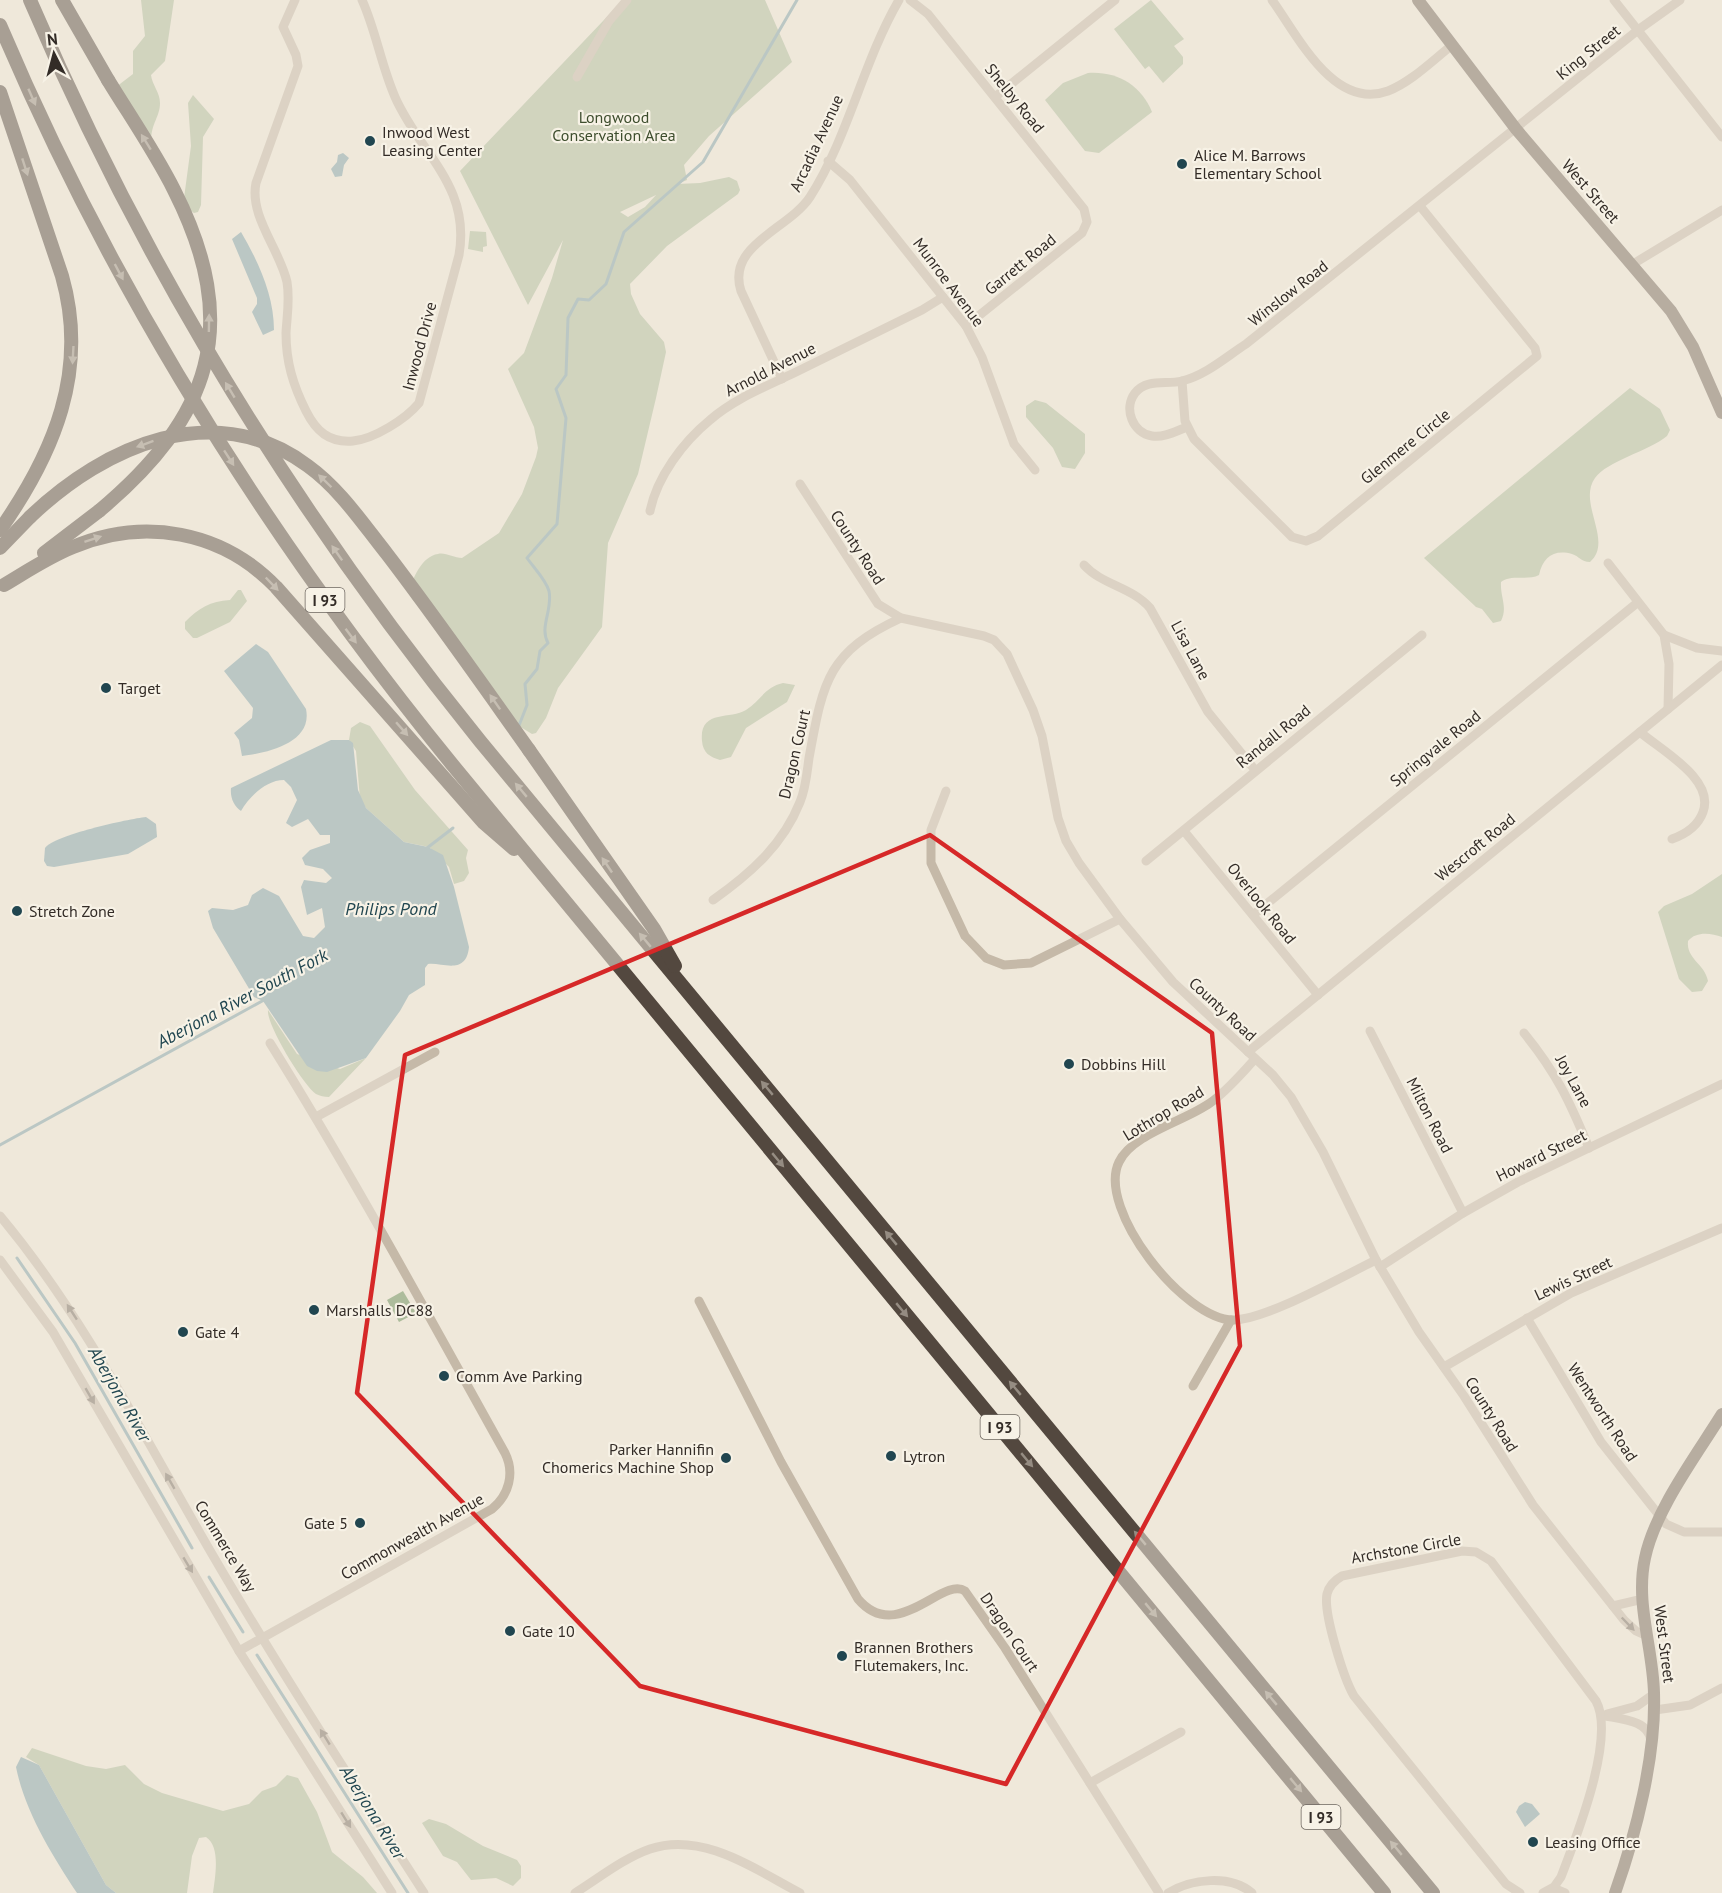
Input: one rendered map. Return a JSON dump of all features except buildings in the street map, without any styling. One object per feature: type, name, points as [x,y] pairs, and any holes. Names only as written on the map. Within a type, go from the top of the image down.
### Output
[{"type":"highway","name":"I 93","points":[[30,0],[79,110],[144,240],[204,347],[281,471],[344,564],[424,671],[1433,1893]]},
{"type":"highway","points":[[2,587],[99,511],[142,473],[176,432],[200,382],[210,330],[205,274],[189,222],[168,178],[62,0]]},
{"type":"highway","name":"I 93","points":[[0,25],[50,136],[111,258],[172,366],[249,491],[326,602],[388,684],[543,874],[1384,1893]]},
{"type":"highway","points":[[0,92],[64,283],[70,308],[73,343],[70,378],[53,436],[29,487],[0,530]]},
{"type":"highway","points":[[0,548],[58,492],[90,470],[120,454],[158,439],[186,433],[215,432],[250,438],[276,447],[307,465],[343,500],[435,618],[654,929],[696,1002]]},
{"type":"highway","points":[[2,587],[70,548],[123,532],[154,531],[183,534],[213,543],[232,553],[268,579],[484,823],[543,874]]},
{"type":"main road","name":"West Street","points":[[1418,0],[1516,129],[1633,264],[1680,323],[1699,359],[1722,413]]},
{"type":"main road","name":"West Street","points":[[1615,1893],[1633,1833],[1651,1743],[1654,1694],[1642,1576],[1646,1553],[1661,1518],[1722,1414]]},
{"type":"street","name":"Inwood Drive","points":[[294,0],[283,27],[296,55],[298,66],[256,183],[255,200],[282,266],[288,290],[286,343],[292,382],[318,432],[330,438],[347,441],[362,439],[374,433],[403,417],[419,403],[459,255],[462,231],[460,212],[454,194],[394,94],[362,0]]},
{"type":"street","points":[[577,77],[609,21],[627,0]]},
{"type":"street","name":"Arcadia Avenue","points":[[782,378],[741,291],[739,270],[749,250],[805,204],[828,160],[874,48],[899,0]]},
{"type":"street","name":"Shelby Road","points":[[910,0],[928,14],[995,97],[1084,209],[1087,222]]},
{"type":"street","points":[[995,97],[1114,0]]},
{"type":"street","points":[[1272,0],[1329,78],[1354,93],[1373,94],[1395,88],[1451,46]]},
{"type":"street","points":[[1614,0],[1722,137]]},
{"type":"street","name":"King Street","points":[[1516,129],[1638,30],[1680,0]]},
{"type":"street","name":"Winslow Road","points":[[1187,427],[1161,436],[1149,435],[1138,430],[1130,414],[1132,398],[1141,388],[1155,383],[1182,381],[1205,371],[1267,329],[1516,129]]},
{"type":"street","name":"Munroe Avenue","points":[[828,160],[850,180],[966,326],[985,363],[1014,444],[1035,470]]},
{"type":"street","name":"Glenmere Circle","points":[[1187,427],[1201,447],[1287,533],[1295,539],[1306,541],[1318,536],[1534,360],[1537,354],[1536,348],[1420,206]]},
{"type":"street","points":[[1633,264],[1722,210]]},
{"type":"street","name":"Garrett Road","points":[[966,326],[1082,233],[1087,222]]},
{"type":"street","name":"Arnold Avenue","points":[[650,511],[660,481],[701,428],[726,408],[922,310],[943,297]]},
{"type":"street","points":[[1182,381],[1187,427]]},
{"type":"street","name":"County Road","points":[[800,484],[871,596],[886,610],[901,618],[984,636],[994,640],[1007,654],[1038,722],[1062,830],[1079,863],[1120,919],[1173,982],[1282,1084],[1298,1108],[1378,1263],[1521,1487],[1629,1626],[1647,1636]]},
{"type":"street","points":[[1608,563],[1636,603],[1664,635],[1697,648],[1722,651]]},
{"type":"street","name":"Lisa Lane","points":[[1084,565],[1094,574],[1136,595],[1150,608],[1208,712],[1255,770]]},
{"type":"street","name":"Springvale Road","points":[[1253,915],[1636,603]]},
{"type":"street","name":"Dragon Court","points":[[713,900],[761,863],[797,810],[804,790],[821,703],[833,668],[847,650],[859,641],[901,618]]},
{"type":"street","name":"Randall Road","points":[[1146,861],[1422,635]]},
{"type":"street","points":[[1664,635],[1669,664],[1668,709]]},
{"type":"street","name":"Wescroft Road","points":[[1252,1055],[1318,995],[1722,665]]},
{"type":"street","points":[[1640,732],[1696,778],[1704,788],[1706,802],[1702,817],[1692,828],[1672,839]]},
{"type":"street","points":[[946,791],[931,830],[931,862],[965,936],[987,958],[1004,965],[1031,963],[1120,919]]},
{"type":"street","name":"Overlook Road","points":[[1184,831],[1318,995]]},
{"type":"street","name":"Milton Road","points":[[1370,1031],[1463,1214]]},
{"type":"street","name":"Joy Lane","points":[[1524,1033],[1547,1061],[1566,1092],[1590,1148]]},
{"type":"street","name":"Commonwealth Avenue","points":[[239,1651],[492,1509],[504,1496],[510,1479],[505,1453],[316,1117],[270,1043]]},
{"type":"street","points":[[316,1117],[435,1053]]},
{"type":"street","name":"Lothrop Road","points":[[1231,1320],[1202,1310],[1179,1290],[1154,1263],[1131,1231],[1121,1211],[1114,1178],[1120,1159],[1127,1150],[1212,1102],[1252,1055]]},
{"type":"street","name":"Howard Street","points":[[1378,1263],[1518,1182],[1722,1084]]},
{"type":"street","name":"Commerce Way","points":[[0,1216],[38,1262],[72,1311],[214,1557],[424,1893]]},
{"type":"street","name":"Lewis Street","points":[[1444,1367],[1571,1293],[1722,1228]]},
{"type":"street","points":[[0,1260],[58,1341],[239,1651],[392,1893]]},
{"type":"street","points":[[1193,1386],[1231,1320],[1264,1313],[1378,1263]]},
{"type":"street","name":"Dragon Court","points":[[699,1301],[781,1462],[860,1602],[877,1611],[900,1613],[916,1609],[950,1588],[958,1587],[965,1591],[1005,1648],[1159,1893]]},
{"type":"street","name":"Wentworth Road","points":[[1527,1318],[1601,1442],[1661,1518]]},
{"type":"street","points":[[1661,1518],[1669,1526],[1679,1531],[1722,1532]]},
{"type":"street","name":"Archstone Circle","points":[[1520,1893],[1504,1882],[1354,1696],[1341,1666],[1327,1603],[1329,1589],[1338,1578],[1348,1573],[1462,1551],[1481,1554],[1491,1561],[1572,1666],[1596,1701],[1601,1715]]},
{"type":"street","points":[[1613,1606],[1643,1599]]},
{"type":"street","points":[[1654,1710],[1690,1705],[1722,1688]]},
{"type":"street","points":[[1601,1715],[1631,1708],[1654,1694]]},
{"type":"street","points":[[1601,1715],[1642,1726],[1650,1734],[1651,1743]]},
{"type":"street","points":[[1554,1890],[1562,1877],[1587,1803],[1598,1754],[1601,1715]]},
{"type":"street","points":[[1090,1783],[1181,1732]]},
{"type":"street","points":[[575,1893],[644,1851],[675,1844],[721,1852],[800,1893]]},
{"type":"street","points":[[1168,1893],[1183,1886],[1221,1880],[1236,1883],[1252,1893]]},
{"type":"street","points":[[1543,1893],[1554,1890],[1565,1893]]},
{"type":"highlighted area","points":[[930,835],[1212,1033],[1240,1346],[1006,1784],[640,1686],[357,1393],[405,1055]]},
{"type":"green space","points":[[141,0],[174,0],[165,61],[151,75],[160,103],[151,142],[116,87],[133,74],[133,51],[145,36]]},
{"type":"green space","name":"Longwood Conservation Area","points":[[623,0],[765,0],[792,62],[709,136],[684,165],[687,180],[677,184],[700,183],[729,177],[737,181],[740,190],[738,194],[667,246],[630,284],[631,294],[640,314],[664,342],[666,352],[656,398],[638,474],[608,543],[602,627],[558,688],[546,718],[536,733],[532,734],[519,726],[409,593],[415,575],[427,559],[441,554],[462,558],[499,533],[522,494],[538,448],[534,427],[508,369],[524,353],[552,278],[563,240],[528,305],[460,171]],"holes":[[[656,195],[645,207],[628,217],[620,212]]]},
{"type":"green space","points":[[1151,0],[1184,39],[1174,46],[1183,57],[1183,64],[1163,83],[1149,66],[1145,69],[1114,29]]},
{"type":"green space","points":[[1088,73],[1109,74],[1127,82],[1141,94],[1152,112],[1099,153],[1085,151],[1045,100],[1063,83]]},
{"type":"green space","points":[[193,95],[214,119],[203,137],[201,205],[198,212],[194,213],[185,206],[184,198],[191,146],[188,103]]},
{"type":"green space","points":[[470,231],[486,232],[487,246],[483,247],[483,252],[468,249]]},
{"type":"green space","points":[[1630,388],[1660,409],[1670,430],[1667,436],[1609,466],[1595,478],[1590,499],[1598,544],[1596,553],[1590,562],[1572,554],[1555,554],[1546,559],[1539,575],[1530,578],[1509,578],[1501,582],[1503,616],[1501,621],[1493,623],[1482,609],[1476,607],[1424,558]]},
{"type":"green space","points":[[1035,400],[1046,403],[1085,434],[1085,453],[1075,469],[1062,467],[1053,448],[1026,417],[1026,406]]},
{"type":"green space","points":[[238,590],[241,590],[247,601],[230,622],[197,638],[193,638],[185,629],[185,622],[195,613],[205,606],[230,600]]},
{"type":"green space","points":[[783,683],[795,685],[787,702],[746,728],[731,757],[720,760],[708,754],[702,741],[705,724],[717,717],[746,710],[767,691]]},
{"type":"green space","points":[[360,722],[370,726],[415,790],[468,850],[466,858],[469,873],[464,881],[454,884],[449,867],[429,847],[404,842],[366,808],[360,799],[356,751],[349,740],[351,728]]},
{"type":"green space","points":[[1722,874],[1722,937],[1704,934],[1688,941],[1690,952],[1708,981],[1702,991],[1692,992],[1679,979],[1658,912],[1664,906],[1692,894]]},
{"type":"green space","points":[[268,1010],[297,1054],[340,1069],[366,1058],[329,1097],[316,1094],[286,1054],[273,1028]]},
{"type":"green space","points":[[403,1291],[416,1313],[399,1322],[387,1300]]},
{"type":"green space","points":[[32,1748],[86,1766],[106,1769],[125,1765],[144,1784],[162,1793],[223,1811],[249,1804],[262,1791],[276,1786],[287,1775],[298,1778],[317,1812],[332,1852],[363,1877],[377,1893],[213,1893],[216,1871],[215,1855],[211,1842],[206,1837],[199,1838],[192,1856],[187,1893],[116,1893],[106,1885],[39,1765],[26,1757]]},
{"type":"green space","points":[[429,1819],[446,1824],[483,1846],[517,1860],[521,1866],[521,1878],[513,1886],[496,1878],[471,1880],[457,1862],[443,1856],[422,1823]]},
{"type":"water","points":[[343,153],[349,158],[344,165],[342,176],[335,177],[331,169],[337,162],[338,155]]},
{"type":"water","points":[[241,232],[259,267],[271,304],[274,330],[263,335],[252,312],[257,304],[257,298],[232,239]]},
{"type":"water","points":[[256,644],[268,652],[306,709],[306,721],[302,730],[286,744],[264,752],[242,756],[239,740],[234,733],[252,718],[253,708],[224,671]]},
{"type":"water","name":"Philips Pond","points":[[331,740],[349,740],[353,743],[358,790],[366,808],[404,842],[428,847],[443,855],[454,887],[469,947],[467,956],[458,965],[428,964],[425,968],[425,985],[409,995],[366,1058],[327,1072],[317,1071],[307,1066],[263,1001],[254,997],[213,928],[208,911],[212,908],[233,910],[248,905],[252,895],[263,888],[279,896],[303,936],[314,938],[325,927],[322,908],[307,915],[301,887],[304,880],[326,883],[332,878],[323,869],[305,865],[302,858],[310,850],[330,843],[330,835],[320,835],[308,819],[292,827],[286,823],[297,800],[291,787],[284,780],[271,783],[259,790],[241,811],[233,801],[231,788]]},
{"type":"water","points":[[146,817],[156,824],[157,837],[128,854],[54,867],[47,866],[44,861],[45,848],[62,838],[109,824]]},
{"type":"water","points":[[21,1757],[39,1765],[106,1885],[116,1893],[77,1893],[49,1848],[26,1800],[16,1767]]},
{"type":"water","points":[[1525,1802],[1532,1804],[1540,1814],[1525,1827],[1516,1812]]},
{"type":"waterway","name":"Aberjona River South Fork","points":[[518,728],[527,705],[525,684],[537,669],[540,651],[548,643],[545,625],[550,598],[549,591],[543,578],[527,558],[557,524],[566,418],[556,389],[566,375],[568,318],[578,299],[589,300],[606,284],[624,232],[703,162],[797,0]]},
{"type":"waterway","name":"Aberjona River South Fork","points":[[427,848],[453,828]]},
{"type":"waterway","name":"Aberjona River South Fork","points":[[0,1145],[264,1000]]},
{"type":"waterway","name":"Aberjona River","points":[[17,1258],[75,1343],[192,1548]]},
{"type":"waterway","name":"Aberjona River","points":[[209,1577],[243,1632]]},
{"type":"waterway","name":"Aberjona River","points":[[257,1655],[408,1893]]},
{"type":"place","name":"Inwood West Leasing Center","points":[[370,141]]},
{"type":"place","name":"Alice M. Barrows Elementary School","points":[[1182,164]]},
{"type":"place","name":"Target","points":[[106,688]]},
{"type":"place","name":"Stretch Zone","points":[[17,911]]},
{"type":"place","name":"Dobbins Hill","points":[[1069,1064]]},
{"type":"place","name":"Marshalls DC88","points":[[314,1310]]},
{"type":"place","name":"Gate 4","points":[[183,1332]]},
{"type":"place","name":"Comm Ave Parking","points":[[444,1376]]},
{"type":"place","name":"Lytron","points":[[891,1456]]},
{"type":"place","name":"Parker Hannifin Chomerics Machine Shop","points":[[726,1458]]},
{"type":"place","name":"Gate 5","points":[[360,1523]]},
{"type":"place","name":"Gate 10","points":[[510,1631]]},
{"type":"place","name":"Brannen Brothers Flutemakers, Inc.","points":[[842,1656]]},
{"type":"place","name":"Leasing Office","points":[[1533,1842]]}]
